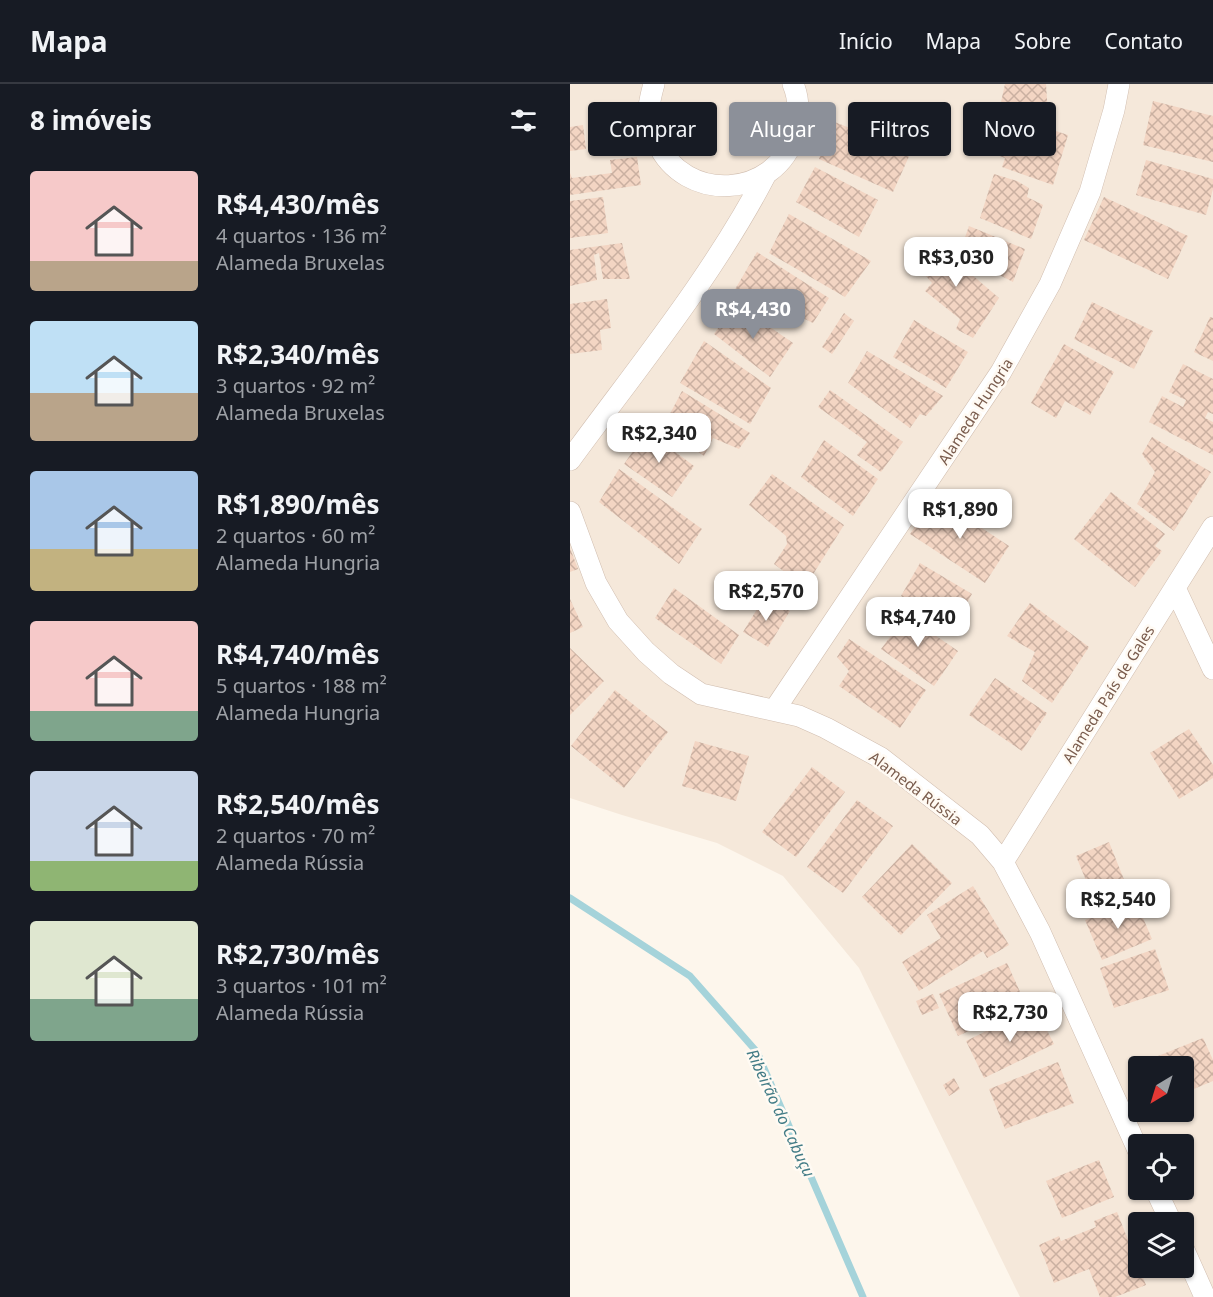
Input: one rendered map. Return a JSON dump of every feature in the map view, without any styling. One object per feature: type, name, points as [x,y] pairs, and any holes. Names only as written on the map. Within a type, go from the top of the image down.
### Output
[{"type":"street","points":[[654,84],[649,107],[651,131],[661,152],[677,170],[698,182],[721,186],[745,184],[766,174],[784,156]]},
{"type":"street","points":[[793,84],[797,102]]},
{"type":"street","points":[[800,102],[810,84]]},
{"type":"street","name":"Alameda Hungria","points":[[775,709],[1001,372],[1050,284],[1090,192],[1114,110],[1119,84]]},
{"type":"street","points":[[570,460],[711,268],[746,213],[766,174]]},
{"type":"street","name":"Alameda Rússia","points":[[570,512],[596,584],[618,621],[646,652],[671,674],[701,694],[775,709],[799,716],[826,728],[881,758],[980,835],[1003,862],[1040,932],[1131,1134]]},
{"type":"street","name":"Alameda País de Gales","points":[[1003,862],[1213,527]]},
{"type":"street","points":[[1175,588],[1213,669]]},
{"type":"street","points":[[1194,1272],[1205,1297]]},
{"type":"shaded area","points":[[570,84],[1213,84],[1213,1297],[1020,1297],[859,968],[783,876],[717,843],[570,798]]},
{"type":"building","points":[[1005,84],[1046,84],[1047,102],[1001,102]]},
{"type":"building","points":[[1153,101],[1213,116],[1213,162],[1143,145]]},
{"type":"building","points":[[836,123],[848,127],[848,156],[909,156],[893,192],[819,159],[820,156],[836,156]]},
{"type":"building","points":[[583,125],[586,149],[570,151],[570,127]]},
{"type":"building","points":[[1056,131],[1068,135],[1053,185],[1002,167],[1005,158],[999,156],[1056,156]]},
{"type":"building","points":[[637,157],[641,185],[570,195],[570,173],[572,178],[612,173],[610,160]]},
{"type":"building","points":[[1146,160],[1213,179],[1213,189],[1206,215],[1136,195]]},
{"type":"building","points":[[815,167],[878,200],[859,237],[796,202]]},
{"type":"building","points":[[994,174],[1017,181],[1029,188],[1027,197],[1043,205],[1031,239],[980,218]]},
{"type":"building","points":[[603,197],[608,233],[570,238],[570,201]]},
{"type":"building","points":[[1104,197],[1188,236],[1168,279],[1084,240]]},
{"type":"building","points":[[789,214],[871,261],[845,297],[769,253]]},
{"type":"building","points":[[969,226],[1025,249],[1013,282],[959,254]]},
{"type":"building","points":[[928,237],[999,298],[973,338],[956,329],[960,319],[925,291],[932,283],[913,261]]},
{"type":"building","points":[[622,243],[630,279],[603,279],[599,253],[594,255],[597,280],[570,286],[570,250]]},
{"type":"building","points":[[757,252],[829,298],[813,323],[774,304],[767,312],[734,291]]},
{"type":"building","points":[[607,299],[611,328],[600,330],[602,350],[570,354],[570,304]]},
{"type":"building","points":[[1092,302],[1153,331],[1134,369],[1074,339]]},
{"type":"building","points":[[735,303],[793,343],[770,377],[714,334]]},
{"type":"building","points":[[844,313],[854,321],[832,354],[822,347]]},
{"type":"building","points":[[1210,317],[1213,318],[1213,361],[1194,352]]},
{"type":"building","points":[[914,320],[968,352],[946,388],[893,357]]},
{"type":"building","points":[[704,341],[771,388],[750,424],[680,383]]},
{"type":"building","points":[[1064,344],[1114,372],[1090,415],[1065,401],[1056,418],[1031,403]]},
{"type":"building","points":[[867,351],[943,396],[926,416],[920,414],[910,428],[848,383]]},
{"type":"building","points":[[1183,364],[1213,379],[1213,414],[1208,412],[1205,418],[1213,422],[1213,455],[1149,422],[1162,396],[1183,407],[1186,400],[1169,392]]},
{"type":"building","points":[[830,390],[903,442],[881,472],[857,455],[867,442],[818,407]]},
{"type":"building","points":[[682,391],[750,433],[739,449],[713,438],[704,456],[663,427]]},
{"type":"building","points":[[647,431],[694,466],[672,497],[624,464]]},
{"type":"building","points":[[1152,437],[1211,472],[1174,531],[1137,504],[1155,472],[1142,454]]},
{"type":"building","points":[[824,440],[878,479],[853,516],[801,477]]},
{"type":"building","points":[[619,469],[702,529],[679,564],[599,502]]},
{"type":"building","points":[[772,474],[844,525],[805,587],[774,564],[787,544],[786,536],[749,505]]},
{"type":"building","points":[[1111,492],[1165,534],[1155,546],[1162,551],[1135,587],[1074,539]]},
{"type":"building","points":[[935,497],[1009,546],[985,583],[910,534]]},
{"type":"building","points":[[570,548],[578,569],[570,572]]},
{"type":"building","points":[[920,563],[972,594],[953,627],[901,596]]},
{"type":"building","points":[[674,588],[739,635],[721,664],[655,618]]},
{"type":"building","points":[[765,596],[790,611],[768,647],[743,632]]},
{"type":"building","points":[[570,599],[583,627],[570,633]]},
{"type":"building","points":[[1030,603],[1089,647],[1052,703],[1022,681],[1035,652],[1007,636]]},
{"type":"building","points":[[897,609],[958,651],[934,686],[881,649],[893,633],[884,628]]},
{"type":"building","points":[[849,639],[926,690],[900,728],[839,686],[849,671],[837,657]]},
{"type":"building","points":[[570,648],[604,681],[570,715]]},
{"type":"building","points":[[995,678],[1047,713],[1022,751],[969,715]]},
{"type":"building","points":[[615,690],[668,732],[624,788],[571,746]]},
{"type":"building","points":[[1189,729],[1213,765],[1213,778],[1179,799],[1150,753]]},
{"type":"building","points":[[695,741],[749,756],[736,801],[682,786]]},
{"type":"building","points":[[812,767],[845,792],[796,857],[762,832]]},
{"type":"building","points":[[857,800],[893,826],[843,893],[807,867]]},
{"type":"building","points":[[1109,842],[1125,882],[1092,895],[1076,856]]},
{"type":"building","points":[[912,844],[952,883],[901,935],[862,897]]},
{"type":"building","points":[[973,886],[1009,945],[987,958],[983,951],[919,991],[902,962],[941,938],[927,915]]},
{"type":"building","points":[[1135,899],[1152,939],[1102,960],[1085,920]]},
{"type":"building","points":[[1155,949],[1169,990],[1114,1008],[1100,968]]},
{"type":"building","points":[[1007,963],[1026,1005],[958,1036],[939,994]]},
{"type":"building","points":[[933,994],[939,1008],[922,1015],[916,1001]]},
{"type":"building","points":[[1035,1007],[1054,1044],[984,1078],[966,1041]]},
{"type":"building","points":[[1203,1038],[1213,1060],[1213,1081],[1194,1089],[1194,1056],[1158,1056]]},
{"type":"building","points":[[1058,1062],[1074,1103],[1005,1129],[989,1089]]},
{"type":"building","points":[[954,1078],[960,1089],[949,1096],[943,1085]]},
{"type":"building","points":[[1099,1160],[1114,1197],[1062,1218],[1046,1181]]},
{"type":"building","points":[[1117,1212],[1128,1240],[1128,1278],[1143,1278],[1146,1285],[1115,1297],[1100,1297],[1089,1269],[1054,1283],[1039,1245],[1059,1236],[1061,1241],[1096,1227],[1094,1221]]},
{"type":"waterway","name":"Ribeirão do Cabuçu","points":[[570,898],[690,976],[757,1052],[863,1297]]}]
